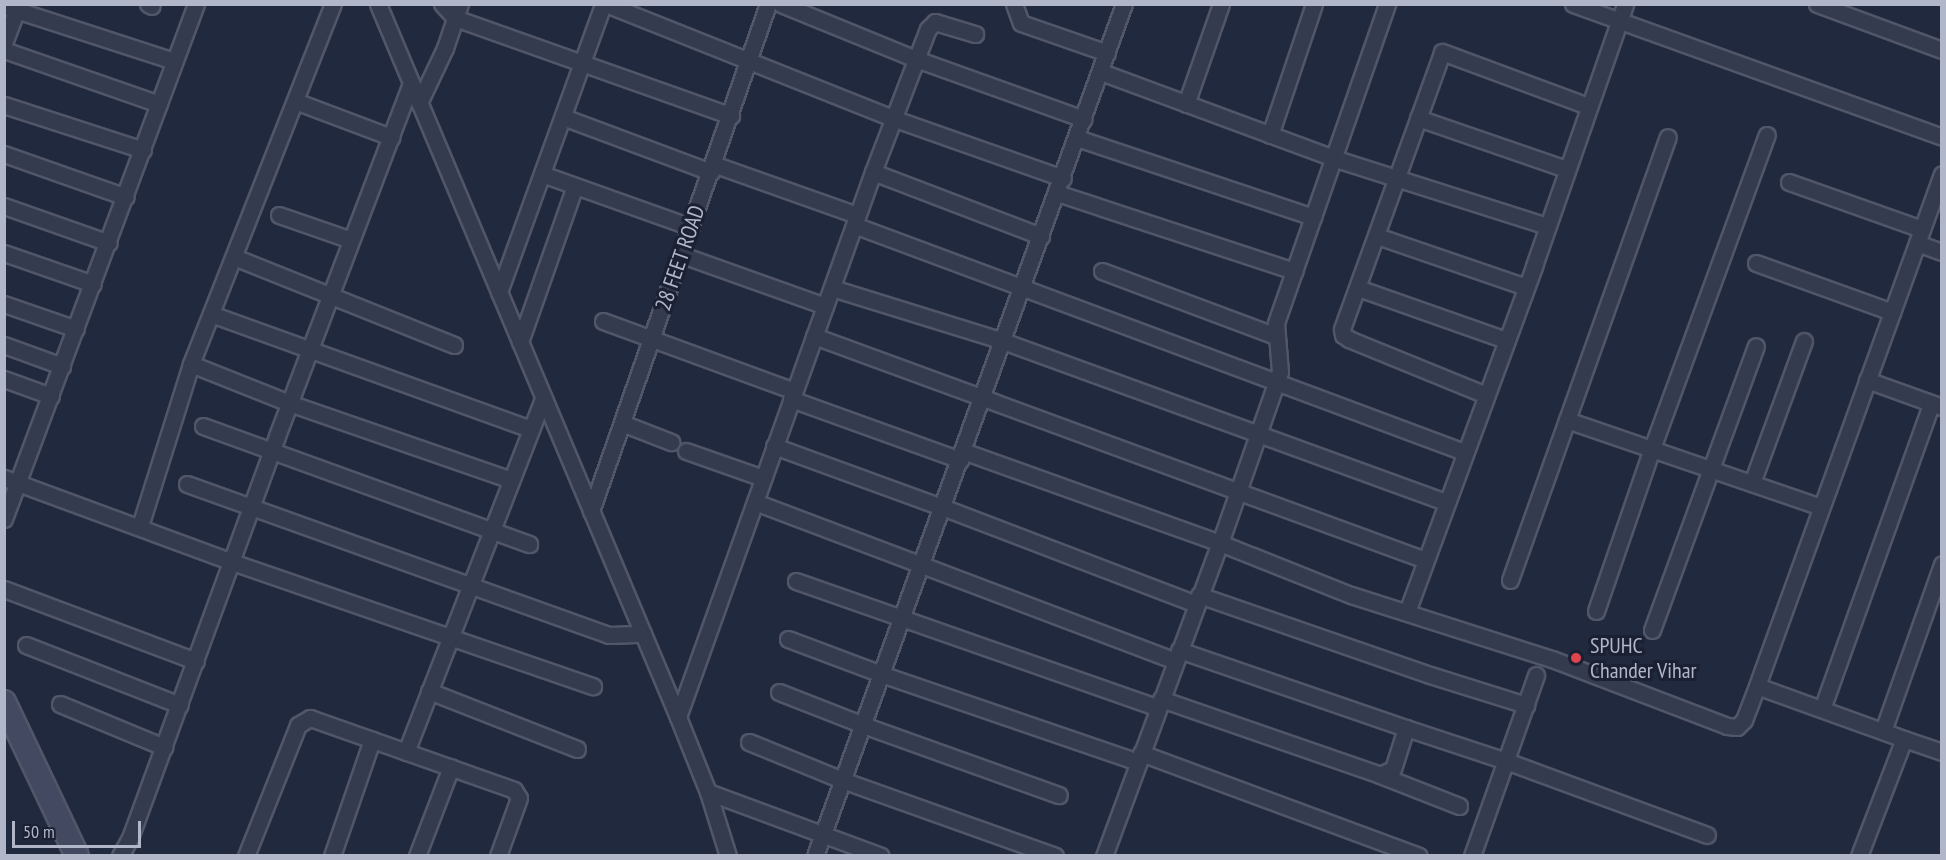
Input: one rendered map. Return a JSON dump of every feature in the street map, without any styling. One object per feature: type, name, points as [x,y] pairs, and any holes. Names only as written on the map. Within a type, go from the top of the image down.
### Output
[{"type":"street","points":[[4,519],[11,480],[51,396],[196,4]]},
{"type":"street","points":[[140,526],[191,364],[333,4]]},
{"type":"street","points":[[378,4],[678,717],[708,792],[728,855]]},
{"type":"street","points":[[442,4],[582,62],[731,116]]},
{"type":"street","points":[[499,292],[605,4],[895,119],[1063,178]]},
{"type":"street","name":"28 FEET ROAD","points":[[591,511],[731,116],[768,4]]},
{"type":"street","points":[[782,4],[916,59],[1084,119]]},
{"type":"street","points":[[1014,4],[1021,23],[1107,53]]},
{"type":"street","points":[[815,855],[1063,178],[1124,4]]},
{"type":"street","points":[[1186,104],[1221,4]]},
{"type":"street","points":[[1270,135],[1314,4]]},
{"type":"street","points":[[1104,855],[1220,543],[1276,382],[1281,366],[1276,323],[1387,4]]},
{"type":"street","points":[[1573,4],[1941,137]]},
{"type":"street","points":[[1407,612],[1526,287],[1625,4]]},
{"type":"street","points":[[1817,4],[1941,50]]},
{"type":"street","points":[[4,44],[13,7],[174,61]]},
{"type":"street","points":[[419,103],[445,48],[458,11]]},
{"type":"street","points":[[678,717],[855,220],[916,59],[933,23],[975,34]]},
{"type":"street","points":[[4,50],[159,104]]},
{"type":"street","points":[[1485,395],[1343,335],[1342,329],[1442,52],[1588,106]]},
{"type":"street","points":[[1101,72],[1333,158],[1547,226]]},
{"type":"street","points":[[120,855],[130,838],[289,403],[411,83]]},
{"type":"street","points":[[295,100],[390,137]]},
{"type":"street","points":[[4,105],[142,150]]},
{"type":"street","points":[[563,117],[855,220],[1022,288],[1464,452]]},
{"type":"street","points":[[1418,118],[1566,169]]},
{"type":"street","points":[[1596,611],[1652,449],[1767,135]]},
{"type":"street","points":[[1510,580],[1668,137]]},
{"type":"street","points":[[1077,138],[1313,217]]},
{"type":"street","points":[[4,154],[126,197]]},
{"type":"street","points":[[873,172],[1041,236]]},
{"type":"street","points":[[542,174],[691,227]]},
{"type":"street","points":[[603,321],[652,338],[793,395],[1220,543],[1351,595],[1552,659],[1737,728],[1744,720],[1757,686],[1941,179]]},
{"type":"street","points":[[1788,182],[1919,236],[1941,252]]},
{"type":"street","points":[[520,342],[575,186]]},
{"type":"street","points":[[1057,194],[1294,271]]},
{"type":"street","points":[[4,206],[109,243]]},
{"type":"street","points":[[279,215],[351,240]]},
{"type":"street","points":[[1377,236],[1526,287]]},
{"type":"street","points":[[4,252],[93,284]]},
{"type":"street","points":[[682,255],[825,306]]},
{"type":"street","points":[[234,257],[454,345]]},
{"type":"street","points":[[1756,263],[1892,312]]},
{"type":"street","points":[[1102,271],[1276,336]]},
{"type":"street","points":[[832,288],[1003,341],[1446,502]]},
{"type":"street","points":[[1358,288],[1506,340]]},
{"type":"street","points":[[4,304],[76,329]]},
{"type":"street","points":[[211,314],[531,429]]},
{"type":"street","points":[[814,336],[1425,560]]},
{"type":"street","points":[[1752,483],[1804,341]]},
{"type":"street","points":[[4,345],[62,366]]},
{"type":"street","points":[[1652,630],[1756,346]]},
{"type":"street","points":[[191,364],[289,403],[511,480]]},
{"type":"street","points":[[4,379],[51,396]]},
{"type":"street","points":[[1822,709],[1936,405],[1867,380]]},
{"type":"street","points":[[406,752],[543,398]]},
{"type":"street","points":[[1567,420],[1821,507]]},
{"type":"street","points":[[622,423],[671,442]]},
{"type":"street","points":[[202,426],[530,544]]},
{"type":"street","points":[[774,446],[1198,600],[1526,705]]},
{"type":"street","points":[[686,451],[763,478]]},
{"type":"street","points":[[11,480],[232,562],[593,686]]},
{"type":"street","points":[[187,484],[609,635],[643,634]]},
{"type":"street","points":[[754,502],[1177,656],[1506,761],[1707,835]]},
{"type":"street","points":[[1883,731],[1941,564]]},
{"type":"street","points":[[796,581],[1159,704],[1380,775],[1459,806]]},
{"type":"street","points":[[4,589],[196,661]]},
{"type":"street","points":[[788,639],[881,674],[1139,758],[1419,855]]},
{"type":"street","points":[[26,645],[180,705]]},
{"type":"street","points":[[1473,855],[1536,675]]},
{"type":"street","points":[[1757,686],[1941,752]]},
{"type":"street","points":[[429,692],[578,749]]},
{"type":"street","points":[[779,692],[863,725],[1059,795]]},
{"type":"street","points":[[4,702],[77,855]]},
{"type":"street","points":[[60,704],[164,747]]},
{"type":"street","points":[[246,855],[302,721],[315,719],[509,787],[518,794],[519,798],[498,855]]},
{"type":"street","points":[[1380,775],[1388,774],[1393,769],[1406,728]]},
{"type":"street","points":[[1859,855],[1904,739]]},
{"type":"street","points":[[332,855],[372,740]]},
{"type":"street","points":[[748,742],[842,780],[1055,855]]},
{"type":"street","points":[[417,855],[451,767]]},
{"type":"street","points":[[708,792],[881,855]]},
{"type":"place","name":"SPUHC Chander Vihar","points":[[1576,658]]}]
